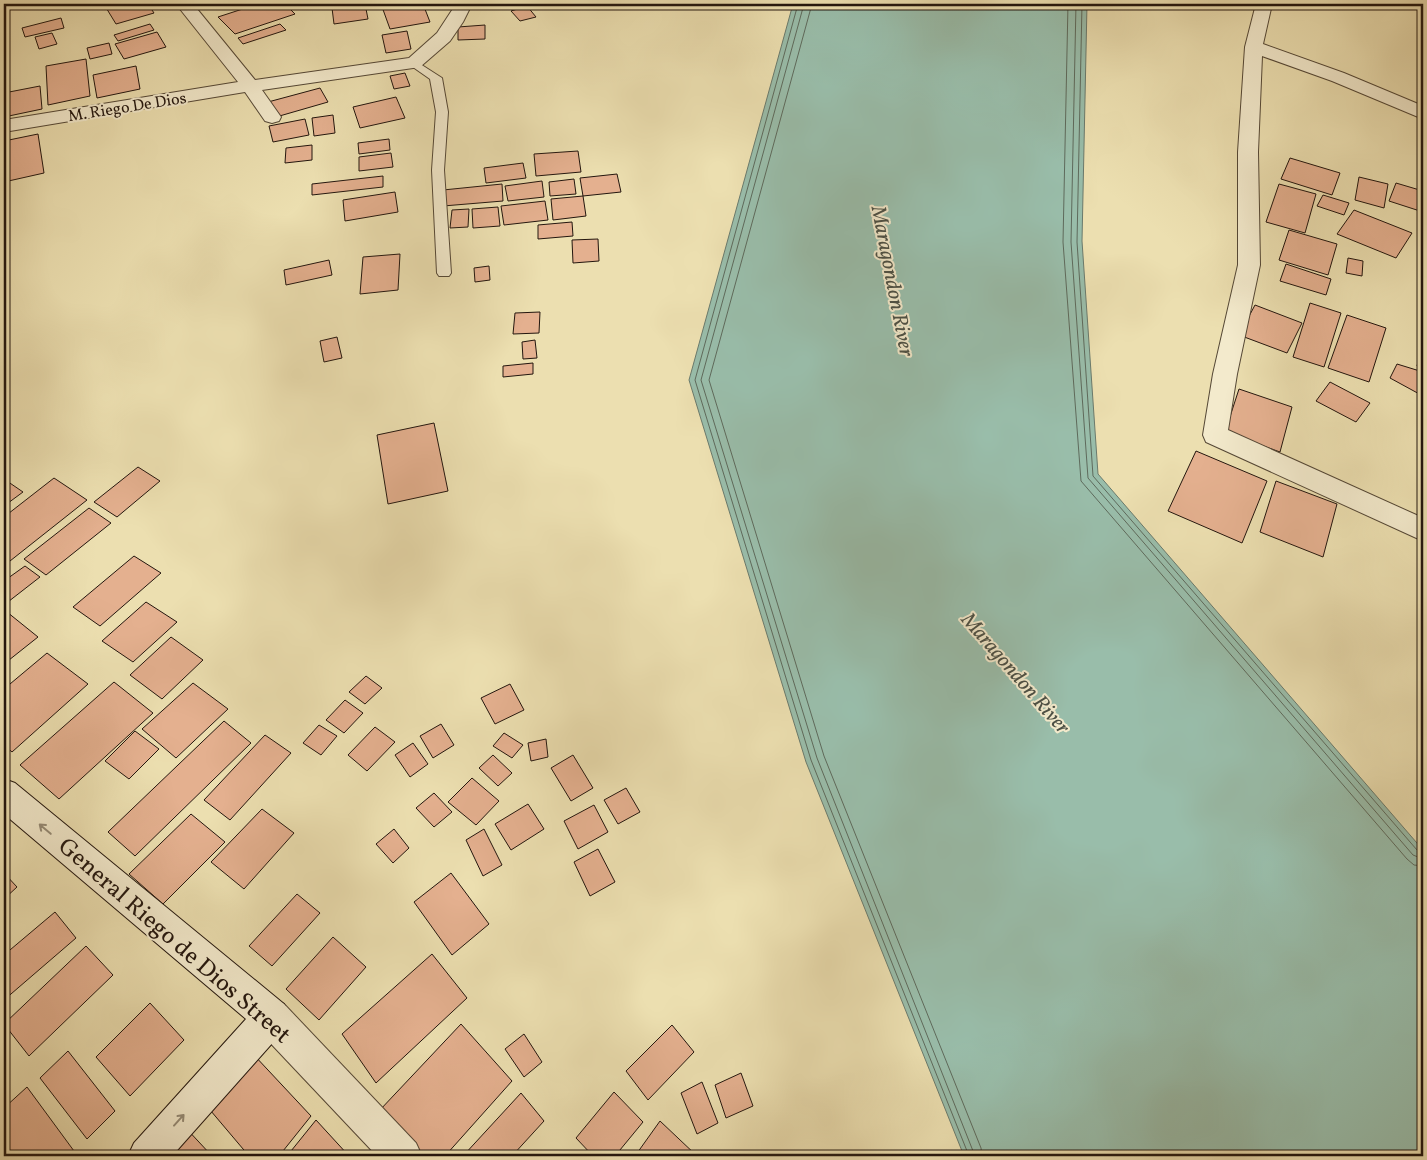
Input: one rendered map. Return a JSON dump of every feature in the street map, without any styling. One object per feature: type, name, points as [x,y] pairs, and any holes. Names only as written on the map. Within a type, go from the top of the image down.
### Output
[{"type":"street","points":[[184,4],[250,86],[272,117]]},
{"type":"street","points":[[414,63],[434,49],[455,24],[464,4]]},
{"type":"street","points":[[1264,4],[1254,46],[1248,152],[1249,265],[1225,374],[1214,435],[1423,530]]},
{"type":"street","points":[[1254,46],[1338,77],[1423,113]]},
{"type":"street","name":"M. Riego De Dios","points":[[4,126],[250,86],[414,63]]},
{"type":"street","name":"General Riego de Dios Street","points":[[4,794],[271,1016],[402,1156]]},
{"type":"street","points":[[147,1156],[271,1016]]},
{"type":"lane","points":[[414,63],[436,78],[442,112],[438,170],[444,273]]},
{"type":"water","name":"Maragondon River","points":[[793,4],[1087,4],[1082,241],[1098,474],[1423,850],[1423,1156],[964,1156],[806,762],[689,380]]},
{"type":"building","points":[[114,4],[148,4],[154,13],[116,24],[105,6]]},
{"type":"building","points":[[258,4],[285,4],[295,14],[235,34],[218,17]]},
{"type":"building","points":[[365,4],[368,19],[334,24],[332,8]]},
{"type":"building","points":[[381,4],[423,4],[430,22],[390,29]]},
{"type":"building","points":[[527,6],[536,17],[520,21],[511,11]]},
{"type":"building","points":[[61,18],[64,28],[25,37],[22,28]]},
{"type":"building","points":[[150,24],[154,30],[118,41],[114,35]]},
{"type":"building","points":[[280,24],[286,30],[243,44],[238,38]]},
{"type":"building","points":[[485,25],[485,39],[458,40],[458,27]]},
{"type":"building","points":[[407,31],[411,49],[386,53],[382,35]]},
{"type":"building","points":[[157,32],[166,47],[124,59],[115,44]]},
{"type":"building","points":[[52,33],[57,44],[39,49],[35,37]]},
{"type":"building","points":[[109,43],[112,54],[90,59],[87,48]]},
{"type":"building","points":[[86,59],[90,96],[48,105],[46,66]]},
{"type":"building","points":[[136,66],[140,89],[97,98],[93,75]]},
{"type":"building","points":[[405,73],[410,86],[394,89],[390,76]]},
{"type":"building","points":[[40,86],[42,109],[4,117],[4,93]]},
{"type":"building","points":[[320,88],[328,102],[276,117],[268,102]]},
{"type":"building","points":[[396,97],[405,118],[360,128],[353,107]]},
{"type":"building","points":[[333,115],[335,133],[314,136],[312,118]]},
{"type":"building","points":[[305,119],[309,135],[273,142],[269,126]]},
{"type":"building","points":[[38,134],[44,173],[4,182],[4,141]]},
{"type":"building","points":[[389,139],[390,150],[359,154],[358,143]]},
{"type":"building","points":[[312,145],[312,160],[285,163],[286,148]]},
{"type":"building","points":[[578,151],[581,172],[536,176],[534,154]]},
{"type":"building","points":[[391,153],[393,167],[359,171],[359,157]]},
{"type":"building","points":[[1290,158],[1340,173],[1332,195],[1281,179]]},
{"type":"building","points":[[523,163],[526,178],[486,183],[484,168]]},
{"type":"building","points":[[617,174],[621,192],[583,196],[580,178]]},
{"type":"building","points":[[383,176],[383,187],[312,195],[312,184]]},
{"type":"building","points":[[1359,177],[1388,184],[1384,208],[1355,200]]},
{"type":"building","points":[[574,179],[576,194],[550,196],[549,182]]},
{"type":"building","points":[[542,181],[544,197],[508,201],[505,186]]},
{"type":"building","points":[[1396,183],[1423,191],[1423,212],[1389,201]]},
{"type":"building","points":[[502,184],[503,201],[443,206],[443,190]]},
{"type":"building","points":[[1279,184],[1316,194],[1305,233],[1266,222]]},
{"type":"building","points":[[395,192],[398,212],[345,221],[343,200]]},
{"type":"building","points":[[1323,195],[1349,203],[1344,215],[1317,206]]},
{"type":"building","points":[[583,196],[586,216],[553,220],[551,199]]},
{"type":"building","points":[[545,201],[548,220],[504,225],[501,206]]},
{"type":"building","points":[[498,207],[500,226],[473,228],[472,209]]},
{"type":"building","points":[[469,209],[468,227],[450,228],[452,210]]},
{"type":"building","points":[[1354,210],[1412,233],[1396,258],[1337,234]]},
{"type":"building","points":[[572,222],[573,236],[538,239],[538,225]]},
{"type":"building","points":[[1289,230],[1337,244],[1328,275],[1279,260]]},
{"type":"building","points":[[598,239],[599,261],[573,263],[572,240]]},
{"type":"building","points":[[400,254],[398,290],[360,294],[363,257]]},
{"type":"building","points":[[1348,258],[1363,261],[1362,276],[1346,273]]},
{"type":"building","points":[[329,260],[332,275],[286,285],[284,270]]},
{"type":"building","points":[[1286,264],[1331,279],[1326,295],[1280,281]]},
{"type":"building","points":[[489,266],[490,280],[475,282],[474,268]]},
{"type":"building","points":[[1310,303],[1341,313],[1324,367],[1293,357]]},
{"type":"building","points":[[1255,305],[1302,323],[1287,353],[1239,335]]},
{"type":"building","points":[[540,312],[539,333],[513,334],[515,313]]},
{"type":"building","points":[[1347,315],[1386,328],[1369,382],[1328,368]]},
{"type":"building","points":[[337,337],[342,358],[324,362],[320,341]]},
{"type":"building","points":[[535,340],[537,358],[523,359],[522,342]]},
{"type":"building","points":[[1423,343],[1423,368],[1417,366]]},
{"type":"building","points":[[533,363],[533,374],[503,377],[503,366]]},
{"type":"building","points":[[1397,364],[1423,372],[1423,396],[1390,378]]},
{"type":"building","points":[[1330,382],[1370,403],[1356,422],[1316,401]]},
{"type":"building","points":[[1239,389],[1292,407],[1280,452],[1225,432]]},
{"type":"building","points":[[434,423],[448,491],[388,504],[377,435]]},
{"type":"building","points":[[1196,451],[1267,481],[1242,543],[1168,511]]},
{"type":"building","points":[[138,467],[160,481],[117,517],[94,502]]},
{"type":"building","points":[[54,478],[87,500],[10,561],[4,557],[4,517]]},
{"type":"building","points":[[4,479],[23,492],[4,506]]},
{"type":"building","points":[[1276,481],[1337,504],[1323,557],[1260,532]]},
{"type":"building","points":[[89,508],[111,523],[46,575],[24,559]]},
{"type":"building","points":[[134,556],[161,573],[100,626],[73,607]]},
{"type":"building","points":[[25,566],[40,577],[4,605],[4,581]]},
{"type":"building","points":[[146,602],[177,622],[133,662],[102,641]]},
{"type":"building","points":[[7,612],[38,637],[4,664],[4,614]]},
{"type":"building","points":[[171,637],[203,660],[162,699],[130,675]]},
{"type":"building","points":[[47,653],[88,684],[12,752],[4,745],[4,689]]},
{"type":"building","points":[[366,676],[382,688],[365,704],[349,692]]},
{"type":"building","points":[[114,682],[153,713],[59,799],[20,765]]},
{"type":"building","points":[[193,683],[228,709],[176,758],[142,729]]},
{"type":"building","points":[[510,684],[524,710],[495,724],[481,698]]},
{"type":"building","points":[[345,700],[363,713],[344,733],[326,720]]},
{"type":"building","points":[[224,721],[251,743],[135,856],[108,832]]},
{"type":"building","points":[[441,724],[454,745],[433,758],[420,736]]},
{"type":"building","points":[[319,725],[337,736],[321,755],[303,743]]},
{"type":"building","points":[[375,727],[395,742],[367,771],[348,755]]},
{"type":"building","points":[[135,731],[159,749],[129,779],[105,761]]},
{"type":"building","points":[[504,733],[523,745],[512,758],[493,746]]},
{"type":"building","points":[[265,735],[291,753],[230,820],[204,800]]},
{"type":"building","points":[[546,739],[548,757],[531,761],[528,743]]},
{"type":"building","points":[[413,743],[428,764],[410,777],[395,755]]},
{"type":"building","points":[[493,755],[512,773],[498,786],[479,768]]},
{"type":"building","points":[[573,755],[593,788],[571,801],[551,768]]},
{"type":"building","points":[[472,778],[499,801],[476,825],[448,802]]},
{"type":"building","points":[[626,788],[640,812],[618,824],[604,800]]},
{"type":"building","points":[[434,793],[452,812],[434,827],[416,808]]},
{"type":"building","points":[[528,804],[544,829],[511,850],[495,824]]},
{"type":"building","points":[[594,805],[608,832],[578,849],[564,821]]},
{"type":"building","points":[[262,809],[294,833],[244,889],[211,862]]},
{"type":"building","points":[[191,814],[225,842],[163,904],[129,874]]},
{"type":"building","points":[[394,829],[409,848],[393,863],[376,844]]},
{"type":"building","points":[[484,829],[502,865],[483,876],[466,840]]},
{"type":"building","points":[[598,849],[615,882],[590,896],[574,862]]},
{"type":"building","points":[[4,873],[17,887],[4,899]]},
{"type":"building","points":[[451,873],[489,924],[452,955],[414,902]]},
{"type":"building","points":[[297,894],[320,913],[272,966],[249,946]]},
{"type":"building","points":[[55,912],[76,938],[4,1000],[4,955]]},
{"type":"building","points":[[333,937],[366,967],[319,1020],[286,989]]},
{"type":"building","points":[[86,946],[113,975],[29,1056],[4,1024]]},
{"type":"building","points":[[432,954],[467,998],[376,1083],[342,1034]]},
{"type":"building","points":[[150,1003],[184,1040],[130,1096],[96,1057]]},
{"type":"building","points":[[461,1024],[512,1081],[445,1156],[416,1156],[379,1111]]},
{"type":"building","points":[[672,1025],[694,1052],[648,1100],[626,1071]]},
{"type":"building","points":[[524,1034],[542,1062],[524,1077],[505,1049]]},
{"type":"building","points":[[68,1051],[115,1111],[87,1139],[40,1078]]},
{"type":"building","points":[[253,1054],[311,1116],[279,1156],[249,1156],[205,1104]]},
{"type":"building","points":[[741,1073],[753,1106],[726,1118],[715,1085]]},
{"type":"building","points":[[702,1082],[718,1123],[697,1134],[681,1093]]},
{"type":"building","points":[[27,1087],[74,1151],[69,1156],[4,1156],[4,1108]]},
{"type":"building","points":[[614,1092],[643,1122],[615,1156],[593,1156],[576,1138]]},
{"type":"building","points":[[521,1093],[544,1121],[512,1156],[463,1156]]},
{"type":"building","points":[[316,1120],[349,1156],[287,1156]]},
{"type":"building","points":[[660,1121],[697,1156],[635,1156]]},
{"type":"building","points":[[184,1126],[212,1156],[159,1156]]}]
